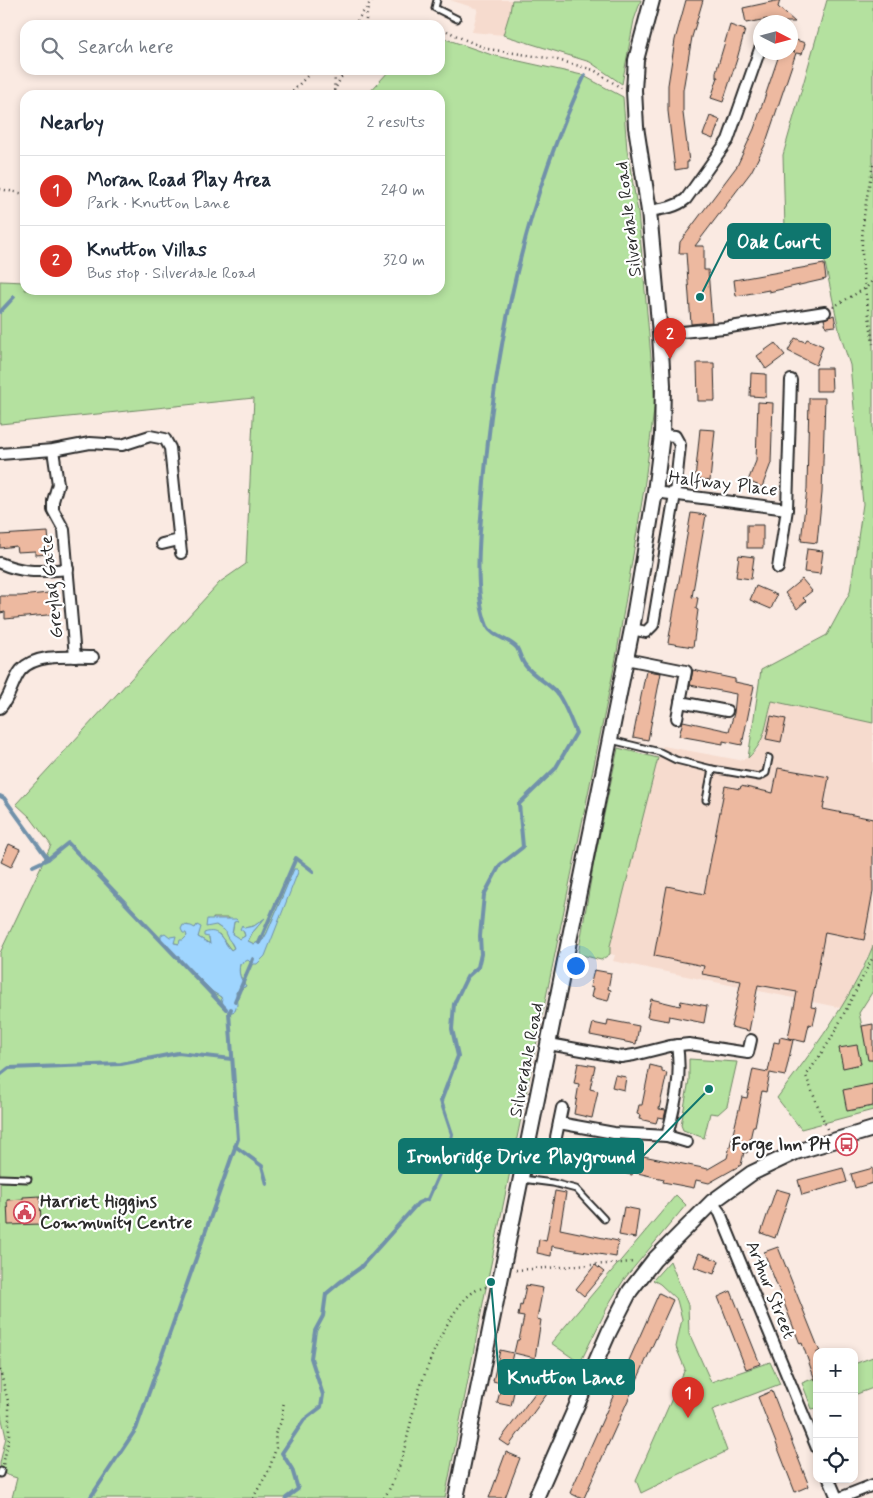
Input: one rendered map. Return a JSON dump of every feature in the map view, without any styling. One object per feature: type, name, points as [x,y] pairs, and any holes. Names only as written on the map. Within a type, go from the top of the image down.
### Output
[{"type":"main road","name":"Silverdale Road","points":[[456,1498],[632,629],[655,492],[669,436],[649,211],[636,127],[634,90],[636,60],[652,0]]},
{"type":"main road","points":[[536,1498],[609,1332],[630,1291],[654,1260],[712,1202],[752,1173],[796,1152],[873,1129]]},
{"type":"street","points":[[649,211],[667,208],[686,199],[723,149],[731,132],[756,60]]},
{"type":"street","points":[[660,334],[724,328],[826,312]]},
{"type":"street","name":"Halfway Place","points":[[778,568],[787,509],[791,380]]},
{"type":"street","points":[[0,454],[53,450],[90,443],[122,445],[150,436],[165,439],[170,448],[181,553]]},
{"type":"street","name":"Silverdale Road","points":[[632,629],[646,632],[653,625],[675,494],[680,445],[669,436]]},
{"type":"street","name":"Greylag Gate","points":[[53,450],[58,484],[53,501],[53,510],[64,530],[75,657]]},
{"type":"street","name":"Halfway Place","points":[[655,492],[787,509]]},
{"type":"street","points":[[162,544],[179,540]]},
{"type":"street","points":[[0,563],[13,569],[26,571],[68,568]]},
{"type":"street","name":"Greylag Gate","points":[[0,708],[11,693],[20,671],[29,664],[42,659],[92,657]]},
{"type":"street","points":[[626,659],[686,671],[677,718]]},
{"type":"street","points":[[680,702],[727,711]]},
{"type":"street","points":[[549,1044],[621,1056],[634,1055],[677,1045],[702,1045],[748,1053],[751,1040]]},
{"type":"street","points":[[667,1136],[679,1084],[680,1066],[677,1045]]},
{"type":"street","points":[[556,1137],[562,1108]]},
{"type":"street","points":[[559,1123],[614,1133],[667,1136],[687,1142]]},
{"type":"street","name":"Arthur Street","points":[[712,1202],[720,1212],[813,1438]]},
{"type":"street","points":[[831,1483],[839,1498],[873,1485]]},
{"type":"lane","points":[[437,0],[435,8],[457,19]]},
{"type":"lane","points":[[610,740],[660,752],[676,760],[712,769],[759,777],[766,773],[769,758]]},
{"type":"lane","points":[[706,800],[712,769]]},
{"type":"lane","points":[[0,1178],[28,1179]]},
{"type":"lane","points":[[522,1179],[553,1183],[576,1189],[604,1219]]},
{"type":"path","points":[[358,20],[372,0]]},
{"type":"path","points":[[366,20],[368,6]]},
{"type":"path","points":[[447,31],[488,50],[554,59],[594,70],[622,89],[634,90]]},
{"type":"path","points":[[294,90],[308,75]]},
{"type":"path","points":[[334,90],[335,75]]},
{"type":"path","points":[[335,90],[343,75]]},
{"type":"path","points":[[873,165],[866,201],[862,242],[873,344]]},
{"type":"path","points":[[0,189],[20,193]]},
{"type":"path","points":[[826,312],[866,288],[873,280]]},
{"type":"path","points":[[831,1140],[806,1076],[831,1039],[873,957]]},
{"type":"path","points":[[502,1268],[513,1270],[654,1260]]},
{"type":"path","points":[[384,1498],[400,1464],[416,1400],[430,1360],[448,1324],[462,1303],[474,1291],[485,1287],[498,1288]]},
{"type":"path","points":[[0,1370],[8,1405],[9,1438],[1,1473]]},
{"type":"path","points":[[254,1498],[269,1470],[276,1448],[275,1434],[281,1422],[284,1401]]},
{"type":"shaded area","points":[[450,0],[512,0],[503,35],[472,32],[478,9]]},
{"type":"shaded area","points":[[772,701],[873,723],[873,946],[842,1008],[613,961],[615,955],[610,954],[610,946],[658,758],[663,746],[739,760],[748,758],[758,749]]},
{"type":"green space","points":[[512,0],[641,0],[634,20],[622,84],[590,62],[503,35]]},
{"type":"green space","points":[[827,0],[873,0],[873,723],[772,701],[762,738],[759,745],[748,758],[761,670],[827,635],[850,592],[863,504],[850,365],[840,334],[821,244],[791,249],[785,229],[783,155]]},
{"type":"green space","points":[[445,39],[492,55],[582,75],[623,97],[627,150],[638,212],[655,402],[644,489],[616,658],[485,1293],[445,1498],[12,1498],[17,1478],[0,1471],[6,1437],[0,1411],[0,953],[51,845],[30,817],[16,804],[220,582],[246,564],[254,398],[0,424],[0,281],[20,282],[20,295],[445,295],[445,90],[372,90],[385,75],[445,75]],"holes":[[[294,869],[298,872],[252,964],[248,959],[240,964],[240,976],[246,986],[236,992],[236,998],[224,1007],[221,997],[213,992],[161,941],[165,933],[174,943],[180,944],[187,936],[187,925],[195,929],[197,925],[198,937],[210,944],[209,937],[219,934],[231,950],[234,948],[225,931],[216,925],[213,918],[228,918],[234,922],[232,935],[240,939],[245,936],[242,926],[244,928],[254,926],[263,920],[248,941],[254,944],[263,940]]]},
{"type":"green space","points":[[618,748],[658,758],[610,946],[610,954],[601,960],[578,954],[594,862]]},
{"type":"green space","points":[[873,946],[873,991],[859,1013],[867,1049],[873,1048],[873,1110],[801,1129],[777,1098],[817,1044],[842,1006],[864,967]]},
{"type":"green space","points":[[689,1059],[737,1062],[727,1106],[718,1114],[710,1113],[704,1138],[683,1130],[681,1125],[689,1080]]},
{"type":"green space","points":[[676,1195],[686,1205],[625,1278],[610,1302],[580,1363],[551,1343]]},
{"type":"green space","points":[[670,1261],[688,1305],[689,1333],[711,1382],[770,1362],[780,1384],[712,1410],[727,1451],[641,1493],[636,1480],[685,1369],[676,1347],[682,1319],[677,1300],[653,1280]]},
{"type":"green space","points":[[873,1357],[873,1388],[858,1394],[858,1393],[858,1363]]},
{"type":"green space","points":[[813,1379],[813,1409],[812,1409],[802,1383]]},
{"type":"water","points":[[294,869],[297,869],[298,872],[265,956],[257,964],[252,964],[248,960],[240,964],[240,976],[246,986],[236,992],[237,1005],[235,1011],[229,1013],[224,1007],[221,997],[213,992],[161,941],[161,935],[165,933],[170,937],[176,936],[174,943],[179,944],[180,940],[187,936],[181,929],[183,925],[195,928],[197,925],[201,927],[198,937],[210,944],[209,937],[204,936],[204,933],[217,933],[231,950],[234,948],[225,931],[216,925],[206,927],[207,919],[236,919],[238,921],[234,922],[232,934],[240,939],[245,936],[244,932],[240,929],[242,925],[244,928],[254,926],[265,918],[252,933],[248,941],[254,944],[263,940]]},
{"type":"building","points":[[686,0],[703,0],[692,37],[683,90],[683,113],[689,162],[687,162],[687,168],[675,170],[668,111],[668,85],[675,40]]},
{"type":"building","points":[[780,0],[778,7],[787,15],[753,15],[753,22],[746,23],[743,8]]},
{"type":"building","points":[[730,25],[745,30],[723,102],[711,98],[718,77],[716,77],[716,72]]},
{"type":"building","points":[[798,41],[805,43],[802,54],[798,53]]},
{"type":"building","points":[[777,60],[794,60],[765,145],[751,172],[695,246],[704,246],[704,270],[708,270],[712,322],[691,324],[686,253],[679,253],[680,242],[737,166],[754,129]]},
{"type":"building","points":[[710,116],[720,120],[713,139],[703,135]]},
{"type":"building","points":[[824,264],[826,279],[769,292],[769,290],[736,296],[734,280]]},
{"type":"building","points":[[834,315],[836,326],[826,327],[824,319]]},
{"type":"building","points":[[795,338],[805,342],[807,339],[823,346],[816,365],[788,351]]},
{"type":"building","points":[[775,343],[785,355],[766,369],[757,356]]},
{"type":"building","points":[[697,363],[714,363],[715,401],[698,401]]},
{"type":"building","points":[[816,368],[831,368],[832,391],[816,391]]},
{"type":"building","points":[[751,373],[766,374],[766,397],[750,396]]},
{"type":"building","points":[[809,398],[825,398],[822,493],[817,543],[801,541],[807,489]]},
{"type":"building","points":[[758,402],[773,403],[771,463],[762,487],[748,481],[756,461]]},
{"type":"building","points":[[700,429],[715,430],[710,481],[695,479]]},
{"type":"building","points":[[691,513],[706,515],[692,597],[698,598],[693,647],[668,643]]},
{"type":"building","points":[[747,525],[763,525],[763,548],[747,548]]},
{"type":"building","points":[[48,532],[50,554],[35,555],[35,551],[17,552],[16,546],[0,548],[0,535]]},
{"type":"building","points":[[807,549],[823,551],[820,574],[804,572]]},
{"type":"building","points":[[739,555],[754,557],[751,579],[736,577]]},
{"type":"building","points":[[802,579],[812,591],[803,598],[806,601],[797,609],[785,593]]},
{"type":"building","points":[[756,586],[777,595],[771,609],[750,600]]},
{"type":"building","points":[[57,592],[58,614],[5,619],[5,612],[0,613],[0,596]]},
{"type":"building","points":[[693,670],[735,679],[735,682],[754,686],[742,745],[723,741],[723,744],[679,736],[683,721],[729,731],[734,713],[736,694],[690,685]]},
{"type":"building","points":[[646,671],[661,673],[648,740],[633,737]]},
{"type":"building","points":[[771,716],[786,719],[781,742],[766,739]]},
{"type":"building","points":[[778,768],[829,777],[823,809],[873,819],[873,891],[864,940],[825,932],[811,1007],[817,1008],[813,1025],[809,1024],[805,1042],[788,1038],[797,992],[758,985],[749,1031],[731,1027],[741,981],[702,974],[704,966],[654,956],[667,886],[704,894],[725,786],[740,789],[741,786],[773,793]]},
{"type":"building","points":[[9,844],[20,849],[11,867],[1,862]]},
{"type":"building","points":[[594,970],[611,973],[608,989],[611,990],[608,1001],[591,997],[593,988],[590,987]]},
{"type":"building","points":[[651,999],[680,1006],[681,1001],[707,1006],[704,1023],[669,1016],[668,1021],[647,1017]]},
{"type":"building","points":[[608,1020],[639,1026],[636,1044],[590,1035],[593,1023],[607,1026]]},
{"type":"building","points":[[873,1024],[873,1060],[868,1060],[862,1026]]},
{"type":"building","points":[[780,1037],[793,1040],[785,1076],[770,1073],[766,1092],[762,1091],[755,1126],[753,1126],[747,1153],[744,1152],[741,1165],[709,1183],[696,1180],[694,1188],[663,1182],[664,1179],[633,1172],[632,1175],[601,1168],[602,1166],[565,1159],[569,1141],[605,1148],[604,1151],[642,1159],[643,1156],[708,1169],[727,1158],[742,1097],[747,1098],[753,1069],[768,1072],[774,1042],[779,1043]]},
{"type":"building","points":[[857,1045],[861,1064],[843,1068],[839,1048]]},
{"type":"building","points":[[578,1063],[595,1066],[590,1089],[598,1091],[592,1118],[574,1114],[579,1084],[574,1083]]},
{"type":"building","points":[[650,1065],[662,1068],[662,1072],[667,1073],[659,1109],[666,1110],[664,1118],[658,1117],[656,1123],[639,1119],[640,1115],[637,1114],[639,1105],[642,1105]]},
{"type":"building","points":[[615,1075],[626,1077],[624,1090],[612,1087]]},
{"type":"building","points":[[873,1084],[873,1106],[847,1111],[843,1090]]},
{"type":"building","points":[[843,1168],[847,1182],[802,1195],[798,1180]]},
{"type":"building","points":[[873,1168],[873,1183],[855,1188],[851,1174]]},
{"type":"building","points":[[776,1189],[790,1193],[775,1238],[761,1233]]},
{"type":"building","points":[[555,1191],[566,1193],[560,1229],[618,1241],[616,1257],[552,1246],[551,1256],[537,1253],[539,1239],[546,1241]]},
{"type":"building","name":"Harriet Higgins Community Centre","points":[[40,1196],[41,1224],[8,1225],[7,1200]]},
{"type":"building","points":[[624,1207],[639,1210],[635,1238],[619,1235]]},
{"type":"building","points":[[778,1247],[818,1348],[813,1348],[813,1374],[802,1343],[800,1344],[764,1252]]},
{"type":"building","points":[[699,1253],[719,1261],[714,1274],[694,1267]]},
{"type":"building","points":[[595,1265],[604,1272],[584,1296],[576,1289]]},
{"type":"building","points":[[526,1285],[543,1288],[537,1319],[541,1320],[535,1358],[514,1353],[524,1317],[518,1316]]},
{"type":"building","points":[[731,1291],[760,1364],[746,1369],[718,1297]]},
{"type":"building","points":[[659,1293],[673,1300],[584,1498],[580,1498],[570,1493]]},
{"type":"building","points":[[500,1350],[513,1353],[504,1384],[493,1381]]},
{"type":"building","points":[[550,1373],[558,1379],[509,1446],[500,1440]]},
{"type":"building","points":[[502,1384],[515,1387],[511,1406],[497,1403]]},
{"type":"building","points":[[772,1391],[809,1486],[795,1492],[758,1397]]},
{"type":"building","points":[[506,1452],[520,1458],[505,1498],[489,1498]]},
{"type":"waterway","points":[[286,1498],[298,1489],[292,1469],[282,1453],[304,1420],[321,1407],[323,1395],[311,1358],[315,1331],[323,1316],[326,1294],[360,1268],[418,1203],[428,1199],[449,1151],[452,1134],[441,1101],[458,1056],[452,1029],[454,1004],[467,977],[478,967],[481,954],[480,936],[484,895],[500,865],[523,847],[519,804],[555,769],[576,733],[565,706],[556,692],[528,669],[514,645],[489,630],[480,599],[478,567],[487,451],[494,395],[514,286],[527,231],[543,178],[585,75]]},
{"type":"waterway","points":[[0,312],[14,297]]},
{"type":"waterway","points":[[0,796],[4,798],[48,859]]},
{"type":"waterway","points":[[33,866],[48,859],[68,843],[226,1009]]},
{"type":"waterway","points":[[259,943],[296,858],[313,871]]},
{"type":"waterway","points":[[235,1001],[253,959]]},
{"type":"waterway","points":[[90,1498],[136,1429],[238,1139],[229,1013],[231,1009]]},
{"type":"waterway","points":[[0,1075],[9,1068],[121,1064],[178,1053],[232,1059]]},
{"type":"waterway","points":[[235,1146],[262,1166],[267,1184]]},
{"type":"place","name":"Oak Court","points":[[700,297]]},
{"type":"place","name":"Knutton Villas","points":[[670,359]]},
{"type":"place","name":"Ironbridge Drive Playground","points":[[709,1089]]},
{"type":"place","name":"Forge Inn PH","points":[[847,1145]]},
{"type":"place","name":"Harriet Higgins Community Centre","points":[[24,1212]]},
{"type":"place","name":"Knutton Lane","points":[[491,1282]]},
{"type":"place","name":"Moran Road Play Area","points":[[688,1418]]}]
